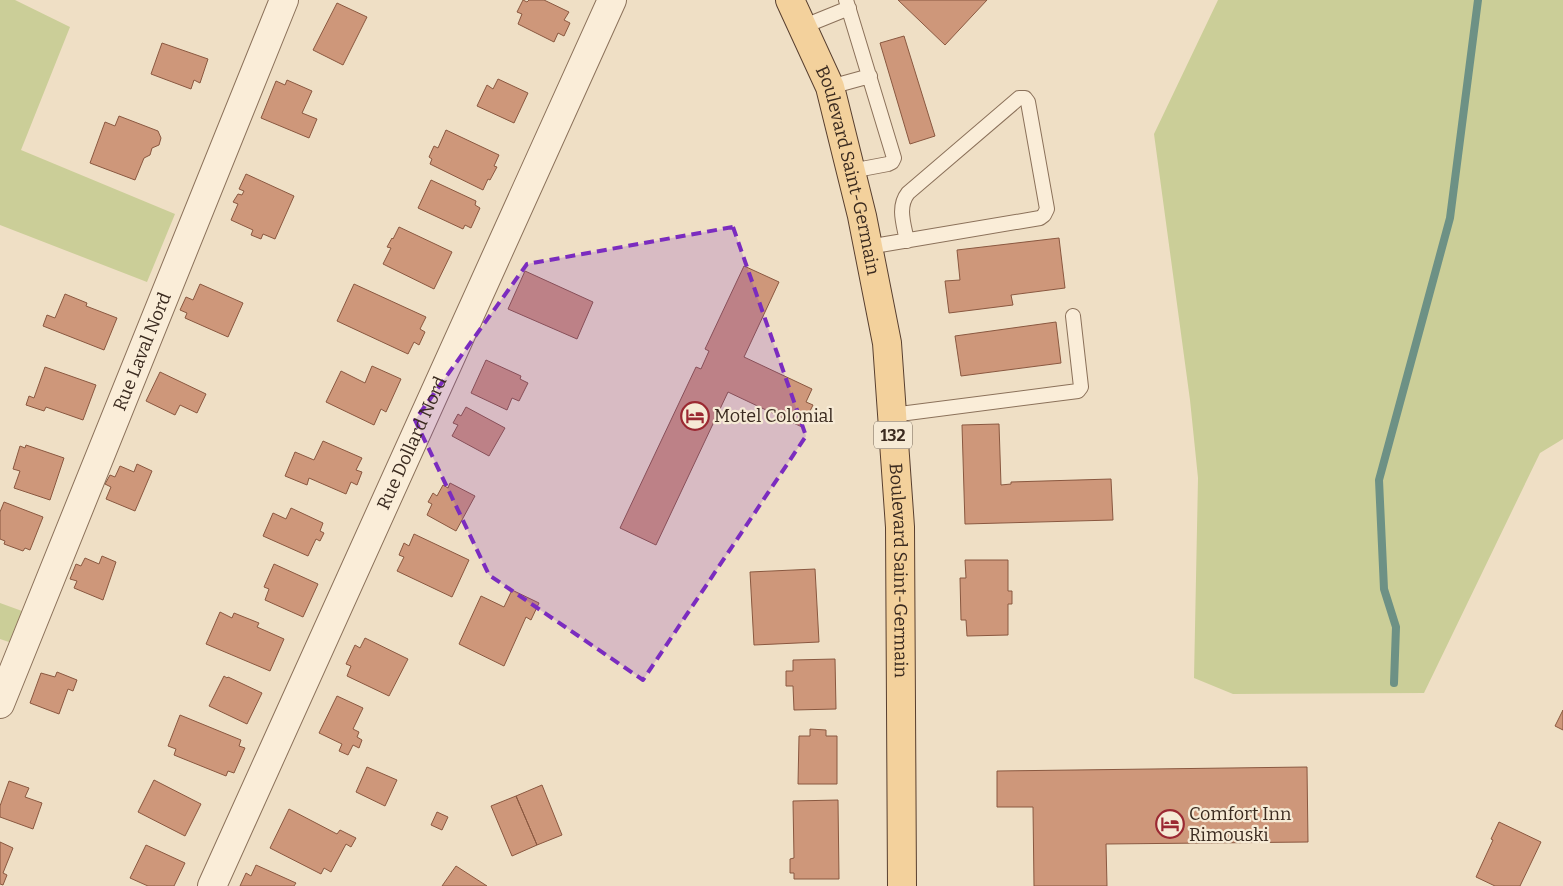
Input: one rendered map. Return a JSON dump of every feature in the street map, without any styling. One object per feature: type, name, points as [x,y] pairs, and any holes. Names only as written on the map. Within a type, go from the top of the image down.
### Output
[{"type":"main road","name":"Boulevard Saint-Germain","points":[[790,0],[830,87],[862,216],[887,343],[900,527],[902,886]]},
{"type":"street","name":"Rue Laval Nord","points":[[0,704],[284,0]]},
{"type":"street","name":"Rue Dollard Nord","points":[[212,886],[612,0]]},
{"type":"lane","points":[[802,27],[848,4],[894,158],[888,164],[851,171]]},
{"type":"lane","points":[[830,87],[870,76]]},
{"type":"lane","points":[[868,247],[907,241],[1040,218],[1044,215],[1046,209],[1028,102],[1025,98],[1019,98],[908,193],[902,207],[907,241]]},
{"type":"lane","points":[[892,415],[1078,391],[1081,388],[1074,316]]},
{"type":"highlighted area","points":[[733,227],[806,436],[643,680],[489,575],[415,420],[527,264]]},
{"type":"green space","points":[[0,0],[15,0],[70,27],[21,150],[175,214],[147,282],[0,225]]},
{"type":"green space","points":[[1218,0],[1563,0],[1563,439],[1540,453],[1424,693],[1233,694],[1194,678],[1198,478],[1190,400],[1154,134]]},
{"type":"green space","points":[[0,603],[22,611],[9,642],[0,639]]},
{"type":"building","points":[[523,0],[527,2],[529,0],[544,0],[569,12],[564,20],[570,23],[564,36],[558,33],[554,42],[518,24],[522,14],[517,12]]},
{"type":"building","points":[[898,0],[987,0],[945,45]]},
{"type":"building","points":[[337,3],[367,17],[343,65],[313,50]]},
{"type":"building","points":[[904,36],[935,136],[910,144],[880,43]]},
{"type":"building","points":[[162,43],[208,59],[200,83],[194,80],[191,89],[151,74]]},
{"type":"building","points":[[498,79],[528,93],[514,123],[477,106],[487,85],[493,89]]},
{"type":"building","points":[[287,80],[312,91],[302,113],[317,119],[309,138],[261,118],[276,81],[285,85]]},
{"type":"building","points":[[119,116],[158,131],[161,138],[159,145],[152,148],[150,155],[144,158],[135,180],[90,163],[105,122],[115,126]]},
{"type":"building","points":[[446,130],[499,155],[494,166],[497,167],[483,190],[430,164],[432,159],[429,157],[434,146],[438,148]]},
{"type":"building","points":[[246,174],[294,196],[275,239],[263,234],[261,239],[251,235],[253,230],[231,220],[238,204],[233,202],[238,194],[242,195],[244,191],[239,189]]},
{"type":"building","points":[[431,180],[476,201],[475,205],[480,208],[471,228],[465,225],[463,229],[418,208]]},
{"type":"building","points":[[399,227],[452,252],[434,289],[383,264],[391,248],[387,247]]},
{"type":"building","points":[[1059,238],[1065,288],[1011,295],[1013,305],[949,313],[945,281],[960,280],[957,250]]},
{"type":"building","name":"Motel Colonial","points":[[744,266],[779,282],[744,357],[812,389],[806,402],[813,405],[802,427],[728,392],[656,545],[620,528],[696,367],[701,369],[709,351],[705,349]]},
{"type":"building","points":[[525,271],[593,302],[577,339],[508,309]]},
{"type":"building","points":[[200,284],[243,303],[228,337],[185,318],[187,313],[180,310],[186,297],[193,300]]},
{"type":"building","points":[[354,284],[426,317],[420,329],[425,332],[419,345],[414,342],[408,354],[337,321]]},
{"type":"building","points":[[65,294],[87,303],[86,306],[117,318],[104,350],[43,326],[47,315],[55,318]]},
{"type":"building","points":[[1056,322],[1061,363],[961,376],[955,336]]},
{"type":"building","points":[[486,360],[521,376],[520,379],[528,383],[519,401],[512,398],[507,410],[471,393]]},
{"type":"building","points":[[372,366],[401,379],[386,412],[381,409],[374,425],[326,402],[341,371],[365,383]]},
{"type":"building","points":[[45,367],[96,385],[83,420],[46,407],[44,411],[26,405],[29,396],[34,398]]},
{"type":"building","points":[[160,372],[206,394],[197,413],[180,405],[175,415],[146,401]]},
{"type":"building","points":[[466,407],[505,428],[489,456],[452,436],[458,425],[453,423],[458,414],[461,416]]},
{"type":"building","points":[[999,424],[1001,485],[1011,484],[1011,482],[1111,479],[1113,520],[965,524],[962,425]]},
{"type":"building","points":[[323,441],[362,458],[356,470],[362,472],[357,485],[351,482],[346,494],[309,478],[307,485],[285,476],[295,452],[314,460]]},
{"type":"building","points":[[26,445],[64,458],[50,500],[14,488],[20,471],[13,469],[20,446],[25,448]]},
{"type":"building","points":[[137,464],[152,471],[135,511],[106,499],[111,487],[105,484],[110,475],[115,477],[120,466],[134,472]]},
{"type":"building","points":[[450,483],[475,496],[456,531],[427,515],[432,504],[428,502],[433,493],[437,496],[443,485],[448,488]]},
{"type":"building","points":[[4,502],[43,517],[30,550],[25,548],[23,551],[4,544],[5,541],[0,539],[0,512]]},
{"type":"building","points":[[291,508],[323,523],[320,531],[324,533],[320,541],[316,539],[308,556],[263,536],[273,513],[286,519]]},
{"type":"building","points":[[414,534],[469,560],[452,597],[397,571],[404,557],[399,555],[404,543],[409,546]]},
{"type":"building","points":[[102,556],[116,562],[103,600],[74,588],[77,581],[70,579],[76,564],[81,566],[85,558],[99,564]]},
{"type":"building","points":[[965,560],[1008,560],[1008,591],[1012,591],[1012,604],[1008,604],[1008,635],[967,636],[966,620],[961,620],[960,578],[966,578]]},
{"type":"building","points":[[274,564],[318,584],[303,617],[265,600],[269,589],[264,587]]},
{"type":"building","points":[[815,569],[819,642],[754,645],[750,572]]},
{"type":"building","points":[[512,590],[539,603],[531,620],[526,617],[504,666],[459,644],[481,596],[504,607]]},
{"type":"building","points":[[220,612],[232,618],[234,613],[259,623],[257,627],[284,639],[270,671],[206,644]]},
{"type":"building","points":[[365,638],[408,659],[389,696],[347,676],[351,666],[346,664],[355,645],[360,648]]},
{"type":"building","points":[[835,659],[836,709],[794,710],[793,686],[786,686],[786,671],[793,671],[793,660]]},
{"type":"building","points":[[57,672],[77,680],[73,691],[68,689],[59,714],[30,703],[41,673],[55,677]]},
{"type":"building","points":[[224,676],[262,693],[247,724],[209,706]]},
{"type":"building","points":[[337,696],[363,708],[353,729],[359,732],[357,737],[362,740],[359,748],[353,745],[348,755],[339,751],[342,744],[319,733]]},
{"type":"building","points":[[1563,710],[1563,730],[1555,726]]},
{"type":"building","points":[[180,715],[241,740],[239,746],[245,748],[234,773],[228,771],[226,776],[174,755],[176,749],[168,746]]},
{"type":"building","points":[[810,729],[826,730],[826,736],[837,736],[837,784],[798,784],[799,736],[810,736]]},
{"type":"building","points":[[367,767],[397,780],[385,806],[356,792]]},
{"type":"building","name":"Comfort Inn Rimouski","points":[[1307,767],[1308,842],[1106,844],[1107,886],[1034,886],[1033,807],[997,807],[997,771]]},
{"type":"building","points":[[154,780],[201,804],[185,836],[138,812]]},
{"type":"building","points":[[9,781],[29,788],[25,797],[42,803],[33,829],[0,817],[0,806]]},
{"type":"building","points":[[542,785],[562,835],[537,845],[516,796]]},
{"type":"building","points":[[516,796],[537,845],[512,856],[491,806]]},
{"type":"building","points":[[838,800],[839,879],[794,879],[794,873],[790,873],[790,859],[794,858],[793,801]]},
{"type":"building","points":[[289,809],[337,834],[340,830],[356,838],[351,847],[346,844],[331,872],[324,868],[321,874],[270,848]]},
{"type":"building","points":[[437,812],[448,817],[442,830],[431,825]]},
{"type":"building","points":[[1499,822],[1541,842],[1520,886],[1495,886],[1476,877]]},
{"type":"building","points":[[0,842],[13,848],[3,873],[7,875],[3,885],[0,884]]},
{"type":"building","points":[[146,845],[185,863],[174,886],[148,886],[130,878]]},
{"type":"building","points":[[256,865],[296,883],[294,886],[240,886],[246,873],[251,876]]},
{"type":"building","points":[[456,866],[487,886],[442,886]]},
{"type":"waterway","points":[[1394,683],[1396,627],[1384,589],[1379,480],[1450,218],[1478,0]]},
{"type":"place","name":"Motel Colonial","points":[[695,416]]},
{"type":"place","name":"Comfort Inn Rimouski","points":[[1170,824]]}]
